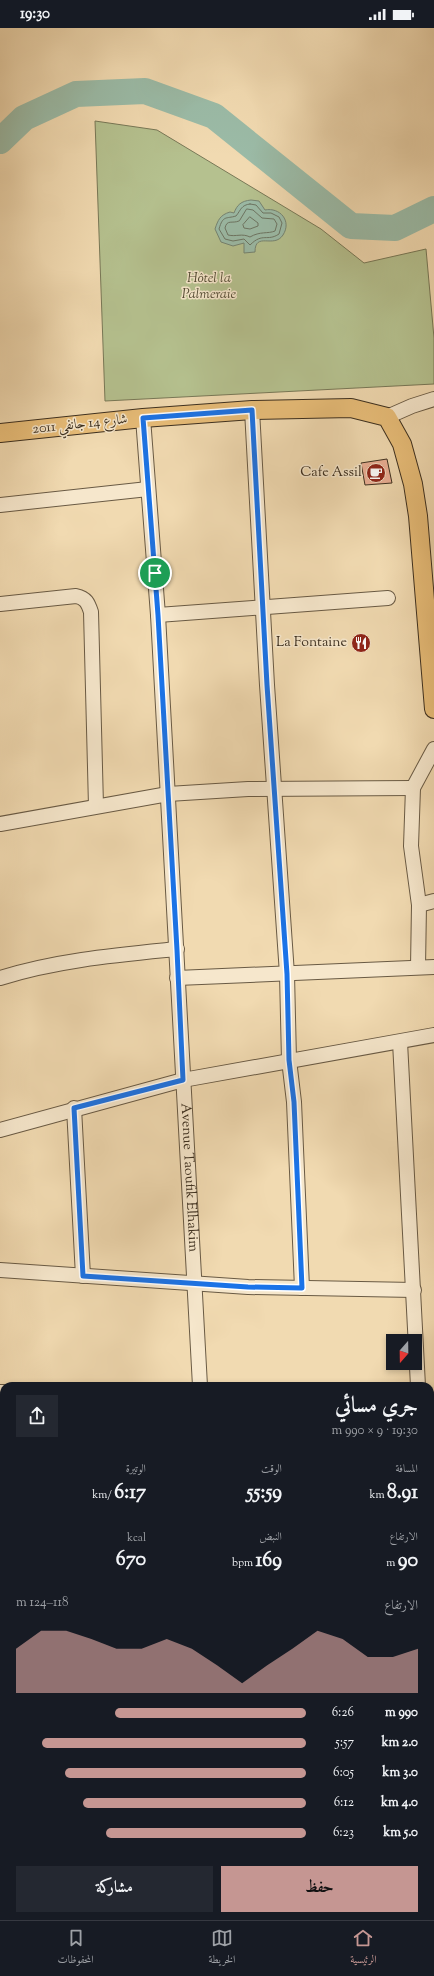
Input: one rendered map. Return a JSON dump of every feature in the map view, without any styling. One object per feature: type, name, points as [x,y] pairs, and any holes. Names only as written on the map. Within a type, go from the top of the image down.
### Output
[{"type":"main road","name":"شارع 14 جانفي 2011","points":[[0,433],[143,418],[252,410],[351,408],[387,417]]},
{"type":"main road","points":[[387,417],[402,444],[413,484],[418,516],[434,709]]},
{"type":"street","points":[[387,417],[434,398]]},
{"type":"street","points":[[252,410],[287,974],[289,1060],[294,1102],[302,1288]]},
{"type":"street","name":"Avenue Taoufik Elhakim","points":[[143,418],[158,615],[177,950],[177,978],[193,1283],[200,1382]]},
{"type":"street","points":[[0,505],[148,489]]},
{"type":"street","points":[[0,604],[76,596],[83,597],[88,602],[90,612],[96,806]]},
{"type":"street","points":[[158,615],[263,606],[388,598]]},
{"type":"street","points":[[418,967],[420,946],[419,905],[411,846],[412,788],[434,749]]},
{"type":"street","points":[[0,824],[168,794],[275,789],[412,788]]},
{"type":"street","points":[[419,905],[434,901]]},
{"type":"street","points":[[0,978],[25,970],[97,956],[177,950]]},
{"type":"street","points":[[177,978],[434,967]]},
{"type":"street","points":[[0,1130],[74,1108],[183,1080],[434,1035]]},
{"type":"street","points":[[400,1042],[418,1382]]},
{"type":"street","points":[[74,1108],[83,1276]]},
{"type":"street","points":[[0,1270],[248,1287],[414,1290]]},
{"type":"green space","name":"Hôtel la Palmeraie","points":[[95,121],[157,130],[321,229],[364,263],[426,249],[434,338],[434,384],[105,401]]},
{"type":"water","points":[[251,200],[259,201],[265,210],[280,213],[285,220],[286,225],[283,235],[279,239],[275,241],[258,242],[255,252],[244,253],[244,243],[233,246],[221,242],[215,229],[218,220],[222,216],[230,212],[234,213],[240,204]]},
{"type":"building","name":"Cafe Assil","points":[[387,459],[392,483],[365,485],[361,463]]},
{"type":"waterway","points":[[0,141],[24,118],[76,94],[145,91],[214,116],[351,226],[395,228],[434,209]]},
{"type":"place","name":"Cafe Assil","points":[[376,473]]},
{"type":"place","name":"La Fontaine","points":[[361,643]]},
{"type":"route","points":[[252,410],[267,685],[282,886],[287,974],[289,1060],[294,1102],[302,1288],[248,1287],[83,1276],[74,1108],[183,1080],[173,868],[155,573],[143,418],[252,410]]}]
